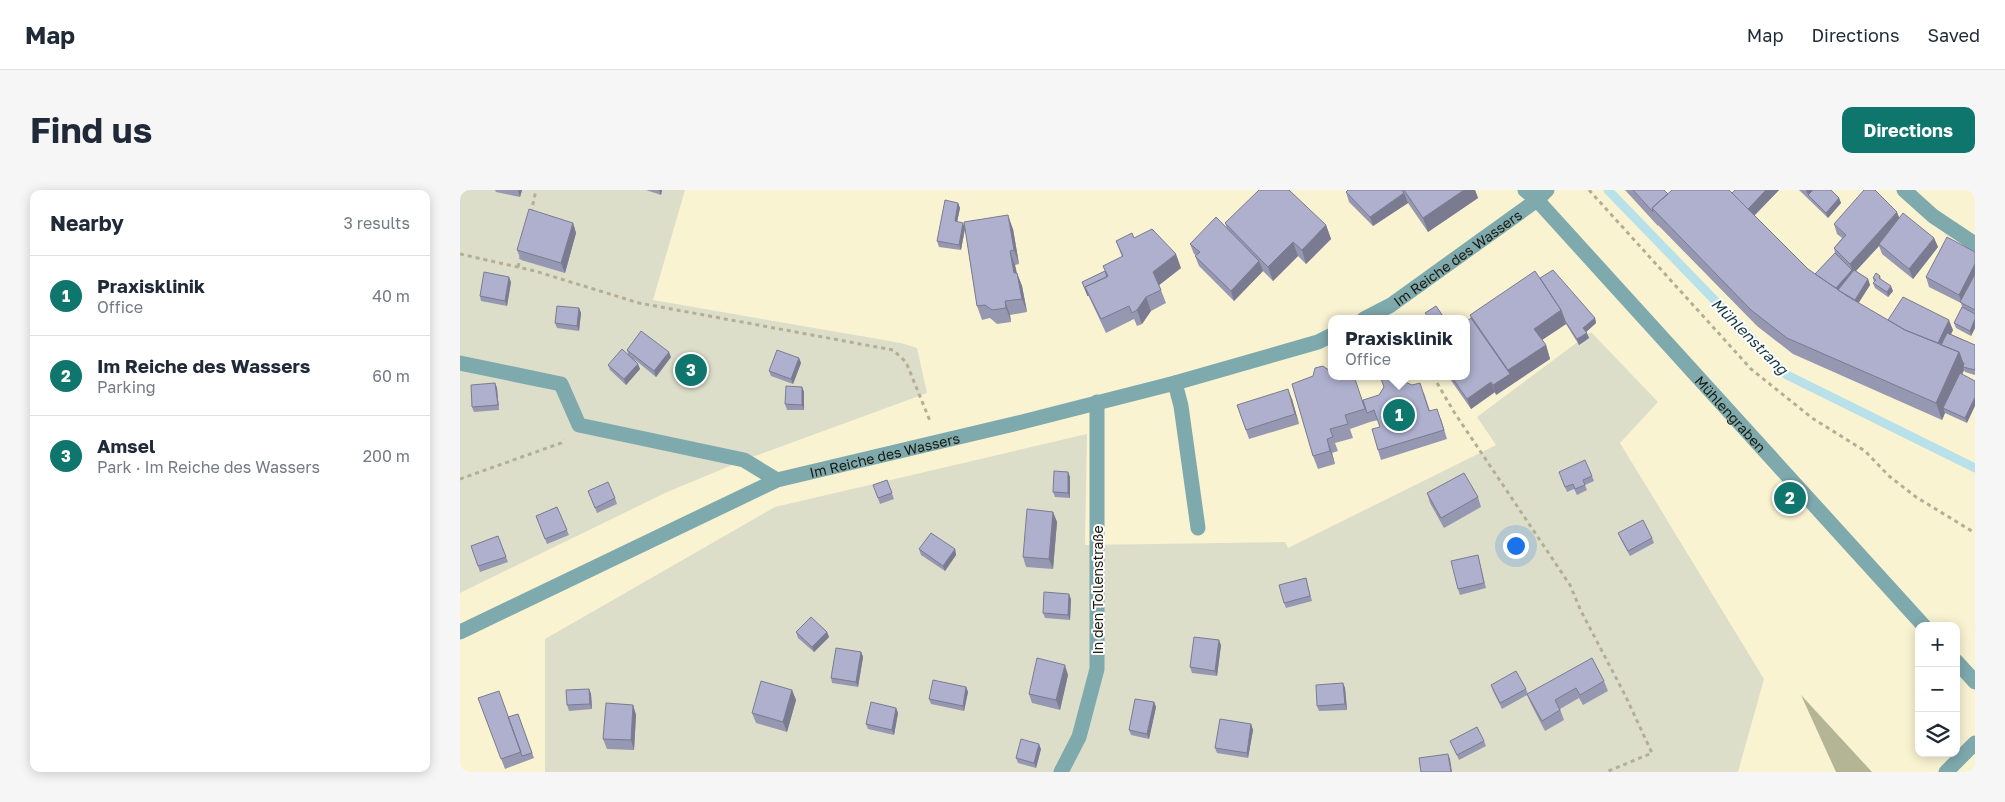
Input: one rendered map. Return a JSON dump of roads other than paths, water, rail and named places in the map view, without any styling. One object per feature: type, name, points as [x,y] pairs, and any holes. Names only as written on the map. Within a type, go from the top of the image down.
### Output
[{"type":"street","points":[[1904,190],[1933,216],[1975,244]]},
{"type":"street","name":"Im Reiche des Wassers","points":[[1372,315],[1392,305],[1536,193]]},
{"type":"street","name":"Mühlengraben","points":[[1536,193],[1920,622]]},
{"type":"street","name":"Im Reiche des Wassers","points":[[460,632],[777,480],[938,443],[1175,383],[1318,342],[1328,337]]},
{"type":"street","points":[[460,363],[562,384],[579,425],[744,460],[777,480]]},
{"type":"street","points":[[1175,383],[1181,406],[1198,528]]},
{"type":"street","name":"In den Tollenstraße","points":[[1061,772],[1079,737],[1097,669],[1097,402]]},
{"type":"street","points":[[1960,665],[1975,682]]},
{"type":"street","points":[[1946,772],[1975,743]]},
{"type":"waterway","name":"Mühlenstrang","points":[[1608,190],[1787,375],[1975,468]]},
{"type":"place","name":"Amsel","points":[[691,370]]},
{"type":"place","name":"Praxisklinik","points":[[1399,415]]},
{"type":"place","name":"Im Reiche des Wassers","points":[[1790,498]]}]
